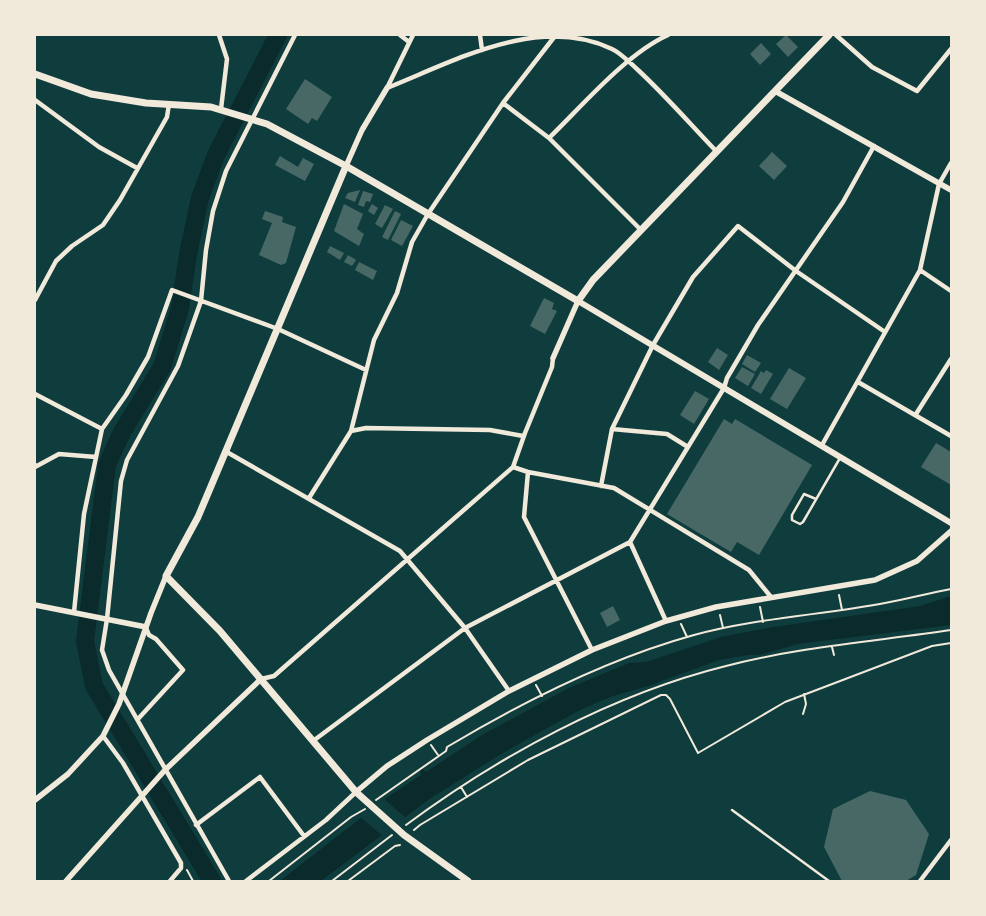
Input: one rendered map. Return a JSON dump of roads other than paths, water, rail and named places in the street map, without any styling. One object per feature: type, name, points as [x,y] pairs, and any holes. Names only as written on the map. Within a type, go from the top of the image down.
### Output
[{"type":"main road","points":[[578,301],[587,286],[829,35]]},
{"type":"main road","points":[[35,74],[91,94],[231,111],[283,131],[653,345],[951,523]]},
{"type":"main road","points":[[346,166],[198,517],[166,576],[208,618],[359,794],[416,842],[468,881]]},
{"type":"street","points":[[220,35],[227,59],[221,109]]},
{"type":"street","points":[[229,881],[163,772],[138,720],[115,684],[102,650],[104,618],[124,470],[127,460],[178,366],[199,300],[217,193],[250,117],[295,35]]},
{"type":"street","points":[[400,35],[409,42]]},
{"type":"street","points":[[346,166],[362,130],[387,88],[413,35]]},
{"type":"street","points":[[480,35],[482,50]]},
{"type":"street","points":[[549,138],[628,62],[650,44],[668,35]]},
{"type":"street","points":[[836,35],[872,67],[917,91],[951,49]]},
{"type":"street","points":[[387,88],[482,50],[532,36],[555,36],[612,49],[656,87],[717,152]]},
{"type":"street","points":[[309,498],[351,431],[374,340],[397,293],[408,250],[428,214],[503,103],[555,36]]},
{"type":"street","points":[[775,92],[951,190]]},
{"type":"street","points":[[35,100],[99,147],[137,168]]},
{"type":"street","points":[[503,103],[549,138],[641,230]]},
{"type":"street","points":[[35,300],[56,261],[72,246],[103,225],[120,200],[167,117],[169,104]]},
{"type":"street","points":[[313,741],[465,628],[630,542],[724,388],[727,378],[758,325],[843,202],[874,146]]},
{"type":"street","points":[[822,446],[920,270],[940,184],[951,163]]},
{"type":"street","points":[[601,486],[612,429],[653,345],[693,277],[738,226],[796,271],[885,332]]},
{"type":"street","points":[[920,270],[951,291]]},
{"type":"street","points":[[76,612],[84,514],[102,429],[126,394],[148,356],[172,290],[278,329],[366,370]]},
{"type":"street","points":[[66,881],[163,772],[261,679],[274,676],[513,467],[523,436],[552,368],[553,358],[578,301]]},
{"type":"street","points":[[916,414],[951,359]]},
{"type":"street","points":[[858,382],[951,436]]},
{"type":"street","points":[[35,394],[102,429]]},
{"type":"street","points":[[351,431],[366,428],[490,430],[523,436]]},
{"type":"street","points":[[612,429],[667,434],[688,447]]},
{"type":"street","points":[[225,451],[400,551],[465,628],[509,691]]},
{"type":"street","points":[[35,465],[35,467],[58,454],[96,457]]},
{"type":"street","points":[[513,467],[528,472],[614,488],[749,570],[771,597]]},
{"type":"street","points":[[528,472],[524,517],[592,650]]},
{"type":"street","points":[[246,881],[359,794],[408,752],[509,691],[592,650],[666,621],[716,607],[858,584],[891,574],[917,561],[951,531]]},
{"type":"street","points":[[630,542],[666,621]]},
{"type":"street","points":[[35,800],[68,774],[108,728],[123,694],[166,576]]},
{"type":"street","points":[[35,605],[146,627]]},
{"type":"street","points":[[138,720],[183,670],[156,639],[149,635],[146,627]]},
{"type":"street","points":[[103,736],[144,792],[181,863],[181,868],[170,881]]},
{"type":"street","points":[[196,825],[260,777],[304,836]]},
{"type":"street","points":[[920,881],[951,840]]},
{"type":"lane","points":[[816,499],[804,494],[791,516],[792,520],[802,523],[816,499],[840,456]]},
{"type":"lane","points":[[732,810],[828,881]]},
{"type":"water","points":[[951,596],[951,625],[797,644],[760,655],[719,660],[648,686],[610,697],[580,710],[501,754],[428,800],[321,881],[280,881],[389,796],[421,775],[420,770],[422,768],[426,772],[482,735],[569,688],[629,663],[646,662],[721,637],[773,627],[920,606]]},
{"type":"waterway","points":[[212,881],[94,686],[85,641],[107,465],[122,432],[162,367],[180,308],[188,254],[200,198],[216,155],[278,35]]}]
